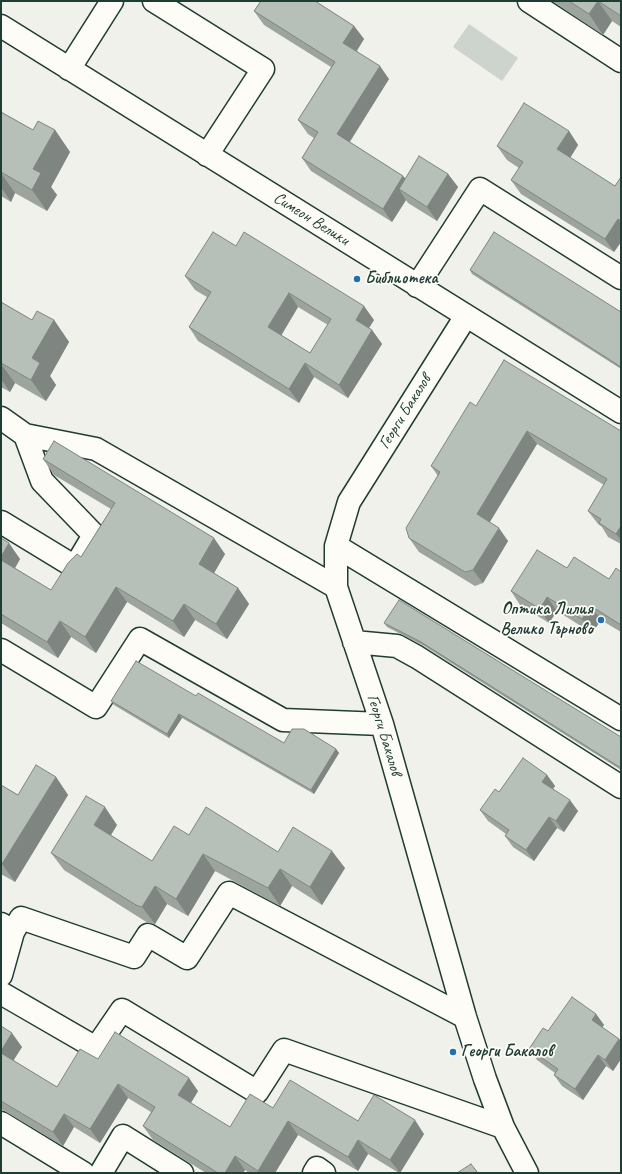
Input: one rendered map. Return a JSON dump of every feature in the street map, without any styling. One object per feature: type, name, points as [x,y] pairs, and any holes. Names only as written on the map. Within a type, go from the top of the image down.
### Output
[{"type":"street","points":[[69,69],[112,1]]},
{"type":"street","points":[[154,1],[263,69],[208,155]]},
{"type":"street","points":[[529,1],[621,61]]},
{"type":"street","name":"Симеон Велики","points":[[1,26],[621,412]]},
{"type":"street","points":[[417,286],[480,189],[621,278]]},
{"type":"street","name":"Георги Бакалов","points":[[466,316],[349,502],[336,546],[336,587],[382,724],[465,1017],[485,1079],[503,1127],[527,1173]]},
{"type":"street","points":[[1,418],[24,436],[96,449],[336,587]]},
{"type":"street","points":[[1,522],[75,567],[94,535],[42,482],[24,436]]},
{"type":"street","points":[[336,546],[621,719]]},
{"type":"street","points":[[1,650],[96,707],[140,639],[283,720],[382,724]]},
{"type":"street","points":[[354,642],[397,646],[417,657],[621,787]]},
{"type":"street","points":[[1,975],[7,928],[21,918],[134,957],[148,935],[187,958],[229,892],[465,1017]]},
{"type":"street","points":[[1,993],[96,1048],[122,1010],[257,1092],[284,1050],[503,1127]]},
{"type":"street","points":[[1,1123],[83,1173]]},
{"type":"street","points":[[101,1173],[123,1136],[182,1173]]},
{"type":"street","points":[[314,1173],[317,1168],[324,1173]]},
{"type":"shaded area","points":[[469,24],[518,58],[502,81],[453,47]]},
{"type":"building","points":[[261,1],[315,1],[354,26],[343,43],[380,66],[337,134],[403,176],[383,209],[302,158],[318,132],[298,120],[335,62],[254,11]]},
{"type":"building","points":[[569,1],[598,1],[589,14]]},
{"type":"building","points":[[598,1],[621,1],[621,16]]},
{"type":"building","points":[[524,103],[569,131],[557,149],[615,186],[621,177],[621,221],[618,219],[605,239],[511,180],[523,162],[497,146]]},
{"type":"building","points":[[1,112],[33,130],[38,121],[55,130],[33,169],[41,173],[32,190],[1,172]]},
{"type":"building","points":[[419,156],[448,174],[427,207],[399,189]]},
{"type":"building","points":[[213,232],[236,246],[244,232],[364,306],[356,320],[372,330],[339,385],[305,363],[289,389],[189,327],[211,292],[185,276]],"holes":[[[289,293],[331,319],[310,353],[268,327]]]},
{"type":"building","points":[[494,232],[621,312],[621,367],[470,270]]},
{"type":"building","points":[[1,302],[32,320],[37,311],[54,320],[32,358],[40,363],[31,380],[1,363]]},
{"type":"building","points":[[504,360],[621,431],[621,526],[616,534],[599,523],[601,519],[588,511],[607,479],[527,431],[477,514],[499,528],[473,570],[465,572],[409,538],[406,528],[440,472],[431,466],[470,402],[476,406]]},
{"type":"building","points":[[54,441],[214,538],[199,564],[238,588],[216,624],[184,604],[173,621],[116,587],[85,637],[60,621],[47,642],[1,614],[1,560],[51,590],[68,563],[77,554],[81,557],[115,503],[43,459]]},
{"type":"building","points":[[1,538],[9,543],[1,557]]},
{"type":"building","points":[[537,550],[567,568],[574,557],[609,579],[616,568],[621,572],[621,625],[591,606],[582,619],[547,597],[540,609],[511,591]]},
{"type":"building","points":[[399,600],[621,737],[621,768],[421,642],[384,623]]},
{"type":"building","points":[[136,661],[196,696],[198,693],[284,743],[292,729],[304,729],[336,749],[311,790],[179,714],[167,734],[111,701]]},
{"type":"building","points":[[523,758],[547,775],[542,782],[570,800],[556,821],[549,817],[526,850],[505,836],[509,830],[480,810],[495,789],[499,792]]},
{"type":"building","points":[[36,765],[56,777],[1,864],[1,785],[18,795]]},
{"type":"building","points":[[86,796],[105,807],[94,825],[152,861],[174,826],[189,835],[206,807],[278,852],[293,827],[332,851],[310,887],[280,869],[268,888],[203,854],[176,899],[155,886],[142,907],[136,905],[51,853]]},
{"type":"building","points":[[572,997],[596,1014],[592,1020],[619,1039],[605,1060],[598,1055],[575,1089],[554,1075],[558,1069],[529,1049],[543,1028],[548,1031]]},
{"type":"building","points":[[1,1026],[12,1033],[1,1051]]},
{"type":"building","points":[[115,1032],[189,1078],[178,1095],[230,1127],[250,1094],[273,1108],[290,1080],[358,1121],[374,1095],[415,1120],[390,1160],[358,1140],[348,1157],[288,1121],[258,1171],[235,1156],[225,1173],[218,1173],[143,1126],[155,1107],[118,1084],[90,1129],[64,1114],[53,1132],[1,1101],[1,1053],[57,1087],[80,1049],[98,1059]]},
{"type":"building","points":[[471,1164],[478,1173],[457,1173]]},
{"type":"place","name":"Библиотека","points":[[357,279]]},
{"type":"place","name":"Оптика Лилия Велико Търново","points":[[601,620]]},
{"type":"place","name":"Георги Бакалов","points":[[453,1052]]}]
